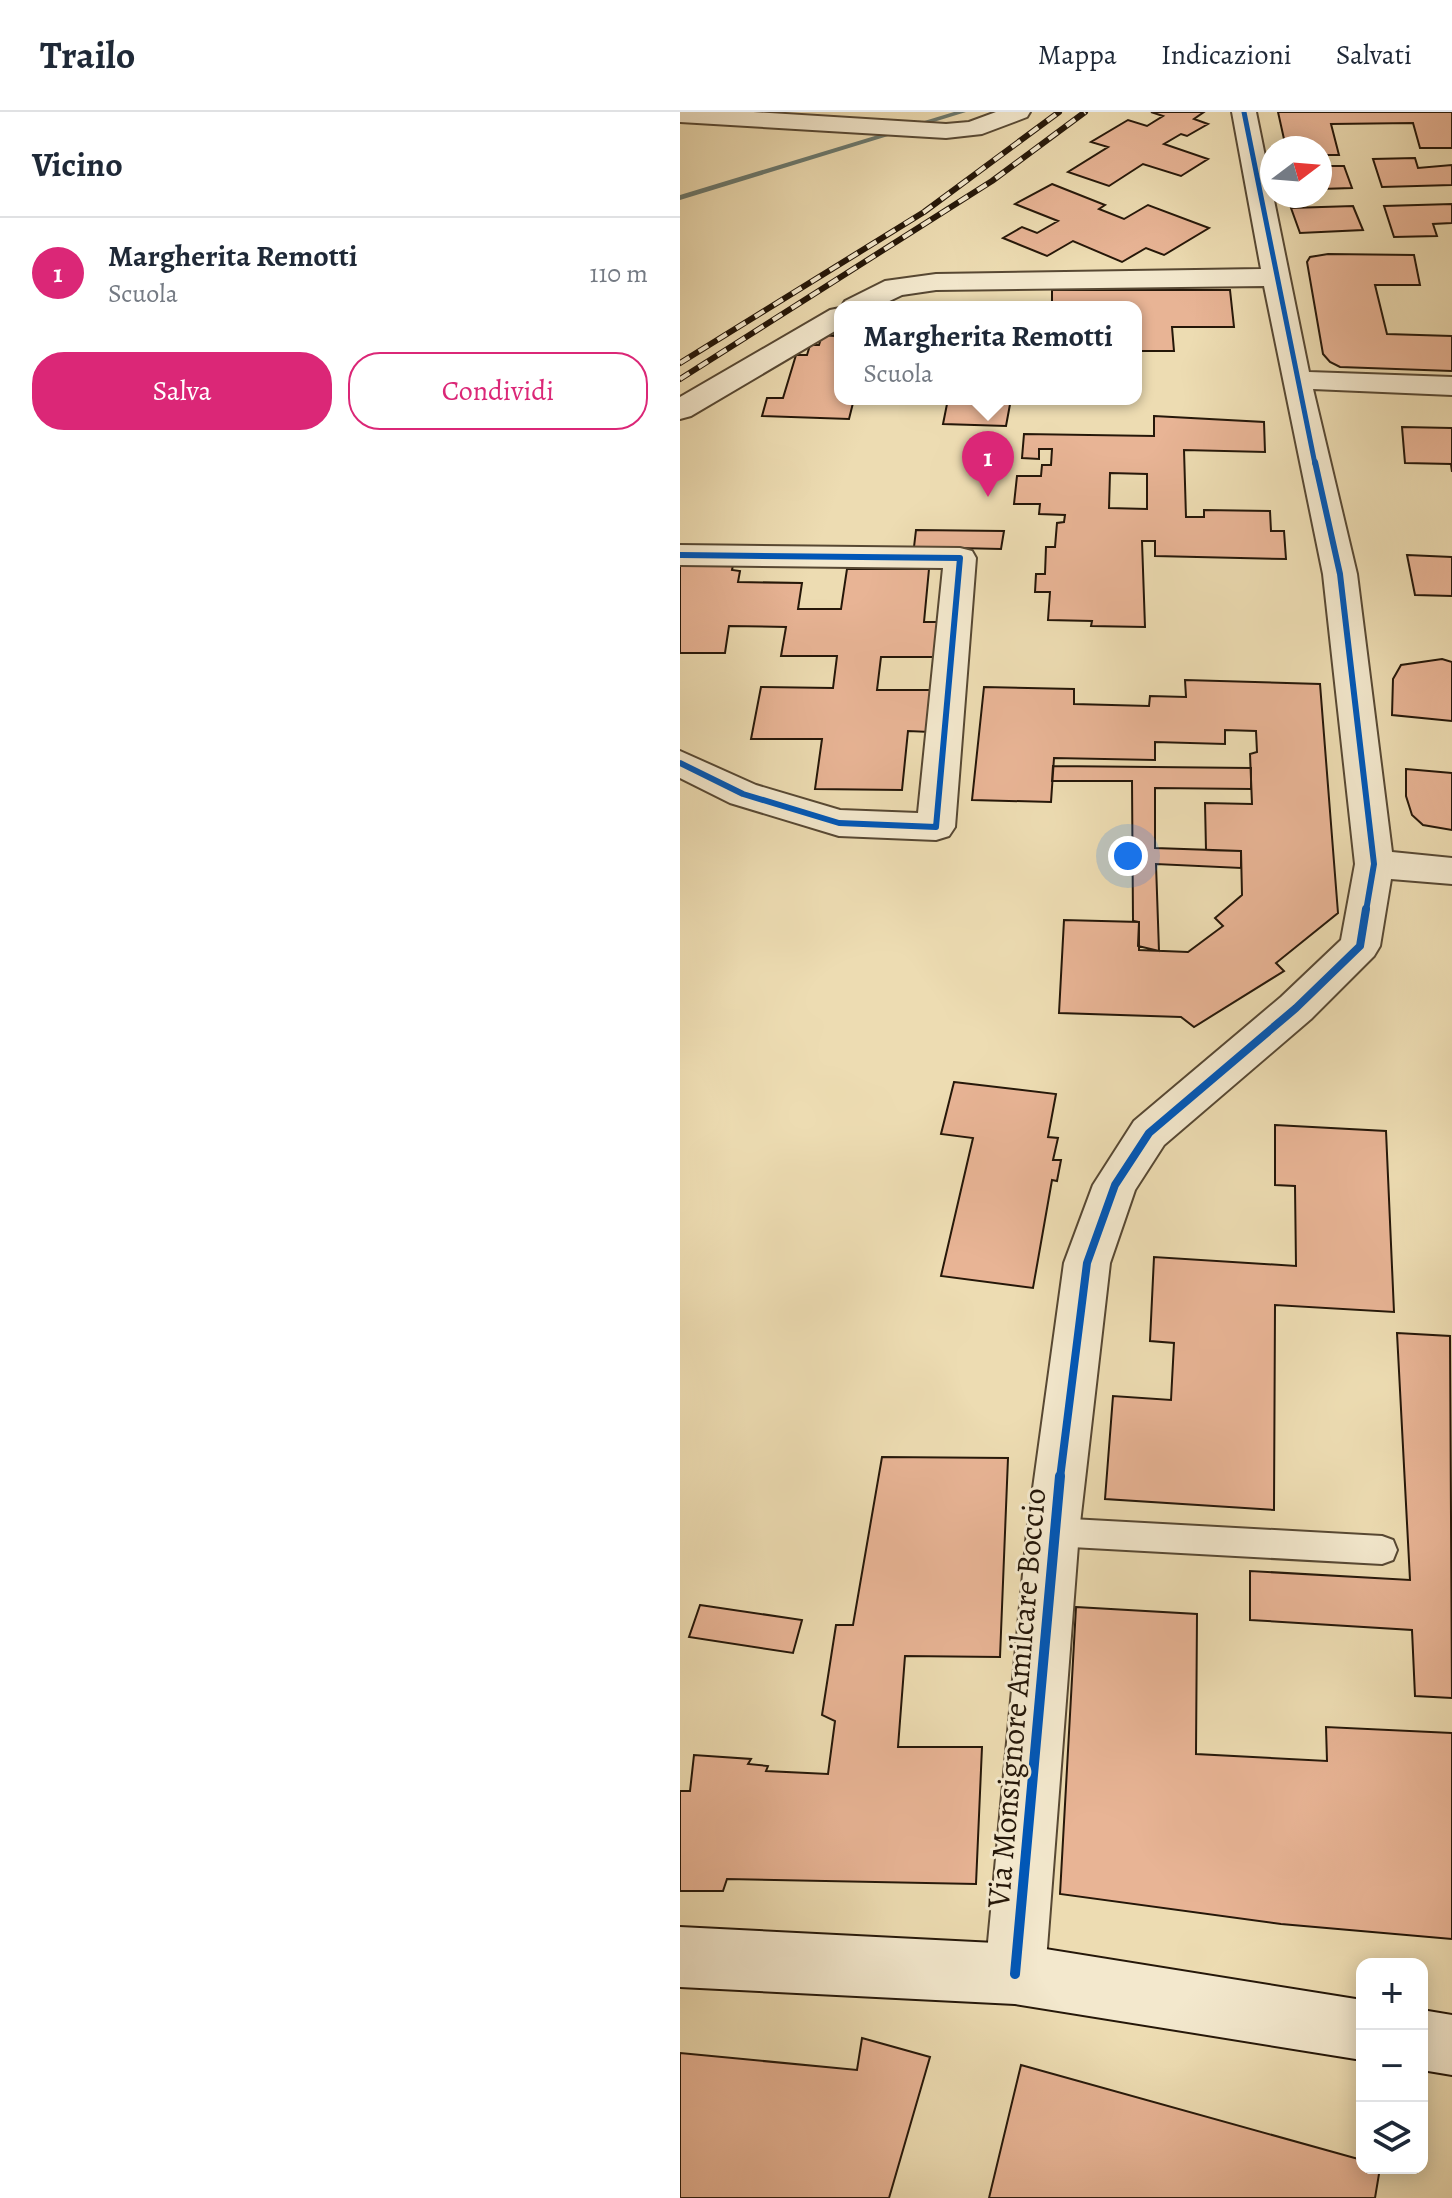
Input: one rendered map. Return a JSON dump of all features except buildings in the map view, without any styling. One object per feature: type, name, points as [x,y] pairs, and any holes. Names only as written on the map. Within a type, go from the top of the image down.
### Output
[{"type":"street","points":[[680,115],[946,131],[973,129],[1018,112]]},
{"type":"street","name":"Via Monsignore Amilcare Boccio","points":[[1015,1974],[1053,1532],[1087,1263],[1115,1185],[1149,1133],[1296,1008],[1360,946],[1374,864],[1340,574],[1296,380],[1244,112]]},
{"type":"street","points":[[867,301],[895,287],[936,282],[1276,277]]},
{"type":"street","points":[[680,410],[834,320]]},
{"type":"street","points":[[1296,380],[1452,386]]},
{"type":"street","points":[[680,555],[960,558],[936,827],[839,823],[743,794],[680,763]]},
{"type":"street","points":[[1374,864],[1452,871]]},
{"type":"street","points":[[680,1957],[1015,1974],[1356,2029]]},
{"type":"street","points":[[1428,2041],[1452,2045]]},
{"type":"lane","points":[[1053,1532],[1382,1550]]},
{"type":"waterway","points":[[680,198],[962,112]]},
{"type":"railway","points":[[680,363],[924,212],[1059,112]]},
{"type":"railway","points":[[680,379],[992,181],[1085,112]]},
{"type":"cycle path","points":[[1015,1974],[1053,1532],[1087,1263],[1115,1185],[1149,1133],[1296,1008],[1360,946],[1374,864],[1340,574],[1296,380],[1244,112]]},
{"type":"cycle path","points":[[680,555],[960,558],[936,827],[839,823],[743,794],[680,763]]},
{"type":"place","name":"Margherita Remotti","points":[[988,497]]}]
